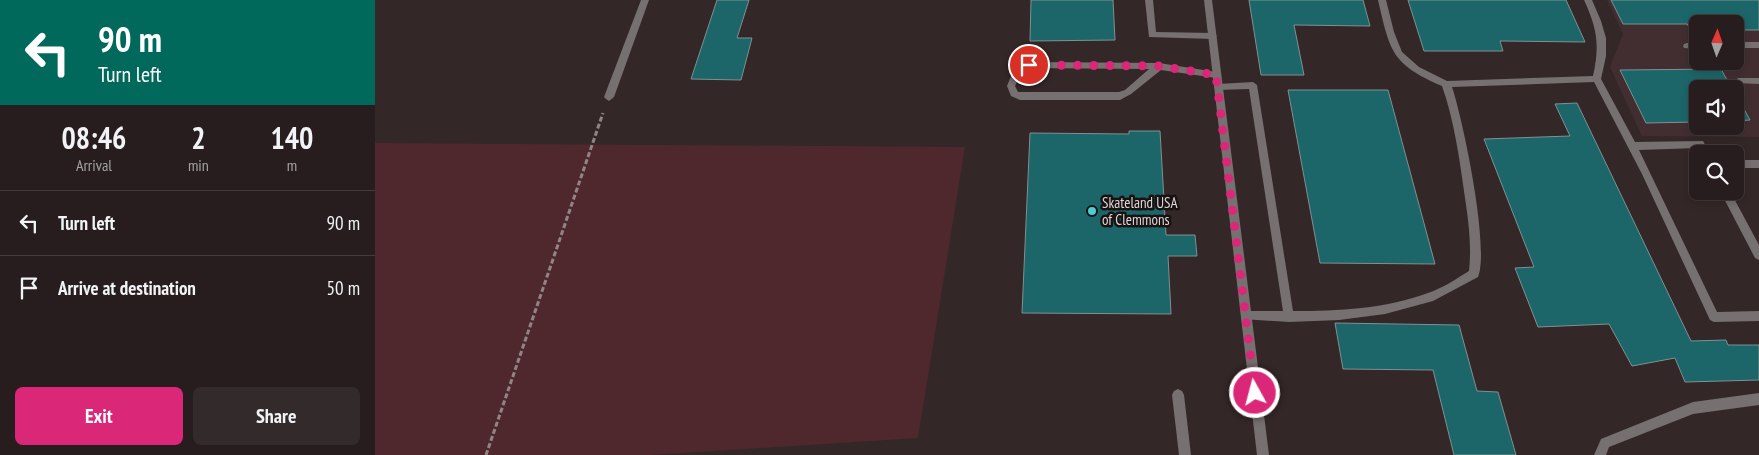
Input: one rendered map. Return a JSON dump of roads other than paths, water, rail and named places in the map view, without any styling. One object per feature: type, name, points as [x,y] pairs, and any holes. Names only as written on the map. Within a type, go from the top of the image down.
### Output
[{"type":"street","points":[[609,96],[645,0]]},
{"type":"street","points":[[1149,0],[1152,35],[1213,36]]},
{"type":"street","points":[[1208,0],[1263,455]]},
{"type":"street","points":[[1382,0],[1392,41],[1401,59],[1411,68],[1446,84],[1597,79]]},
{"type":"street","points":[[1588,0],[1601,26],[1602,58],[1597,79],[1632,146],[1715,317],[1759,316]]},
{"type":"street","points":[[1744,45],[1759,45]]},
{"type":"street","points":[[1159,66],[1128,92],[1120,96],[1020,96],[1015,94],[1011,86],[1017,71],[1029,65],[1159,66],[1216,75]]},
{"type":"street","points":[[1744,81],[1759,81]]},
{"type":"street","points":[[1246,316],[1334,315],[1382,309],[1430,298],[1473,274],[1476,260],[1475,231],[1454,105],[1446,84]]},
{"type":"street","points":[[1218,86],[1253,85],[1289,317]]},
{"type":"street","points":[[1632,146],[1701,145]]},
{"type":"street","points":[[1744,164],[1759,164]]},
{"type":"street","points":[[1730,200],[1759,255]]},
{"type":"street","points":[[1178,395],[1185,455]]},
{"type":"street","points":[[1600,455],[1605,443],[1693,408],[1759,399]]},
{"type":"place","name":"Skateland USA of Clemmons","points":[[1092,211]]}]
